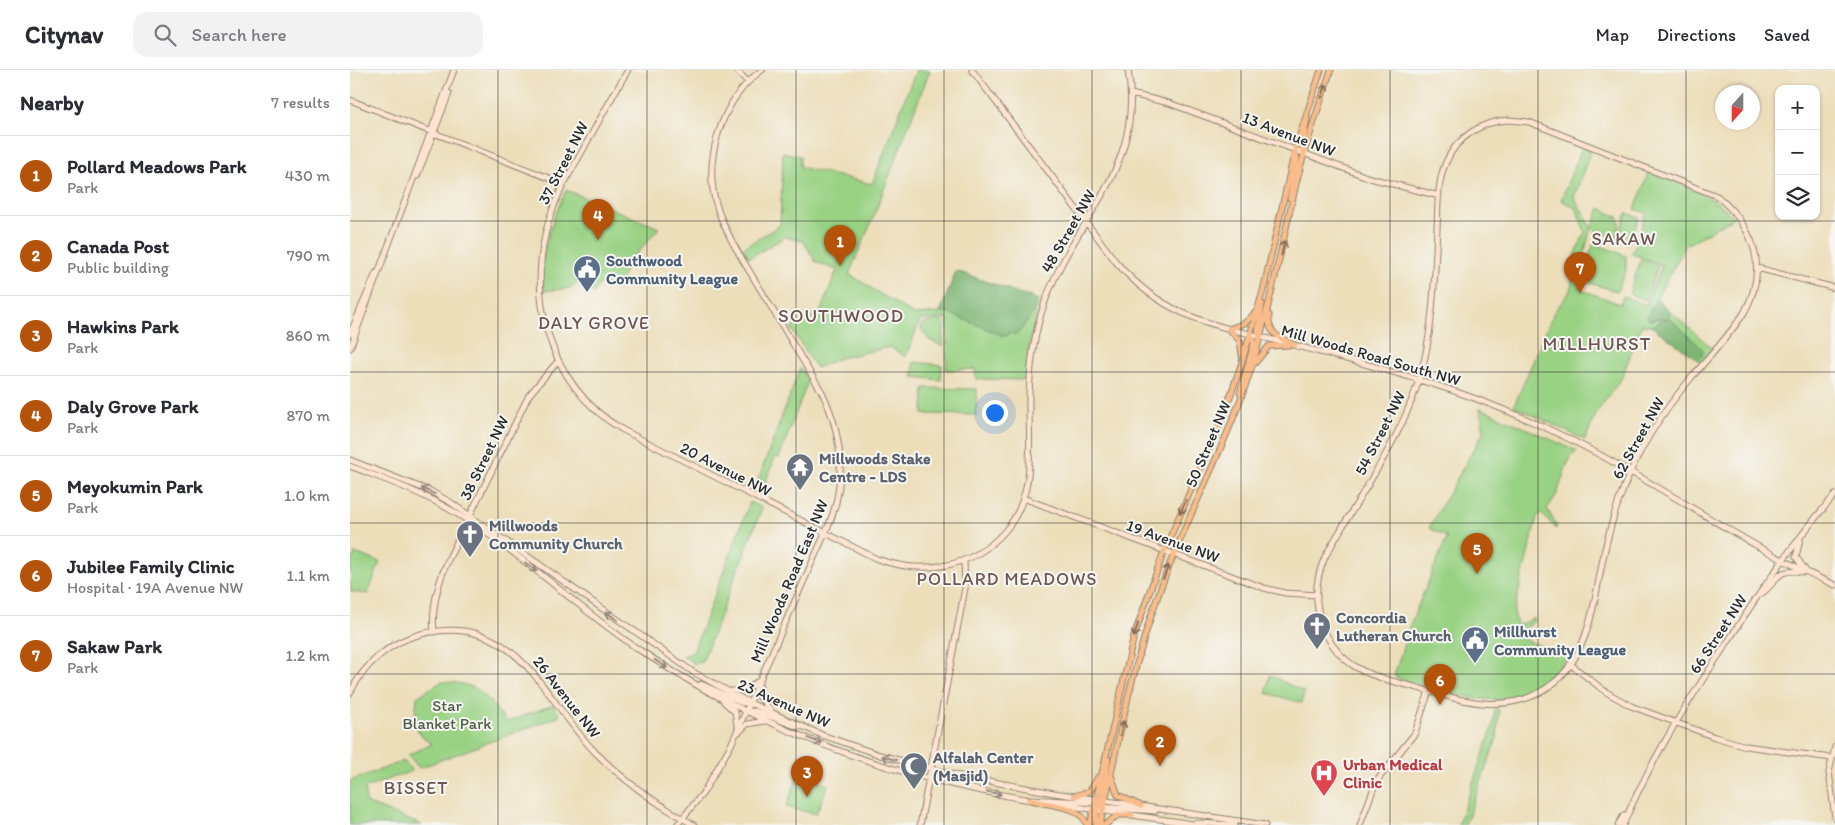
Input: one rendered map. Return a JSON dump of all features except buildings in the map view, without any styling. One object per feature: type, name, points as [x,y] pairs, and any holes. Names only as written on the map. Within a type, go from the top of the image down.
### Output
[{"type":"main road","name":"50 Street NW","points":[[1100,825],[1103,765],[1134,636],[1164,551],[1222,417],[1241,365],[1263,292],[1295,150],[1321,70]]},
{"type":"main road","name":"50 Street NW","points":[[1088,825],[1100,805],[1111,775],[1136,668],[1154,607],[1173,554],[1241,399],[1271,296],[1304,153],[1331,70]]},
{"type":"main road","points":[[1304,153],[1302,148],[1309,103]]},
{"type":"main road","points":[[1291,211],[1290,198],[1297,158],[1295,150]]},
{"type":"main road","points":[[1260,337],[1258,331],[1263,292]]},
{"type":"main road","points":[[1271,296],[1268,317],[1270,328],[1279,338],[1295,345]]},
{"type":"main road","points":[[1241,365],[1241,343],[1229,329],[1245,323],[1258,310]]},
{"type":"main road","points":[[1241,399],[1240,391],[1254,343],[1251,334]]},
{"type":"main road","points":[[1250,370],[1261,352],[1269,346],[1295,345]]},
{"type":"main road","points":[[1096,825],[1109,740]]},
{"type":"main road","points":[[1074,796],[1090,791],[1103,765]]},
{"type":"main road","points":[[1111,775],[1118,795],[1141,806]]},
{"type":"main road","points":[[1028,799],[1073,810],[1083,816],[1088,825]]},
{"type":"main road","points":[[1105,825],[1118,815],[1132,815]]},
{"type":"street","points":[[350,348],[456,70]]},
{"type":"street","name":"37 Street NW","points":[[558,361],[543,318],[540,274],[547,230],[564,184],[628,70]]},
{"type":"street","points":[[736,70],[748,82]]},
{"type":"street","name":"Mill Woods Road East NW","points":[[677,825],[713,778],[734,738],[826,533],[836,503],[841,472],[839,441],[831,412],[822,392],[729,236],[716,203],[712,183],[715,144],[730,106],[748,82],[762,70]]},
{"type":"street","name":"Mill Woods Road South NW","points":[[972,70],[1122,268],[1153,296],[1192,318],[1419,380],[1534,422],[1631,472],[1782,560],[1835,585]]},
{"type":"street","name":"48 Street NW","points":[[991,544],[1005,531],[1017,514],[1029,474],[1029,390],[1036,334],[1055,275],[1111,181],[1122,158],[1129,127],[1131,94],[1128,70]]},
{"type":"street","name":"13 Avenue NW","points":[[1131,94],[1169,103],[1374,179],[1439,196]]},
{"type":"street","points":[[350,100],[564,184]]},
{"type":"street","name":"54 Street NW","points":[[1429,691],[1370,674],[1351,663],[1331,642],[1319,616],[1317,595],[1318,579],[1325,557],[1396,436],[1419,380],[1430,323],[1439,196],[1444,167],[1451,152],[1466,135],[1491,122],[1509,120],[1530,122],[1695,186],[1717,196],[1733,209]]},
{"type":"street","name":"62 Street NW","points":[[1429,691],[1473,703],[1491,705],[1518,701],[1542,690],[1556,680],[1570,664],[1584,638],[1610,528],[1631,472],[1670,404],[1744,313],[1752,296],[1757,268],[1751,238],[1733,209]]},
{"type":"street","points":[[350,334],[389,246]]},
{"type":"street","points":[[1757,268],[1835,288]]},
{"type":"street","name":"20 Avenue NW","points":[[558,361],[570,382],[588,403],[615,425],[877,558],[899,566],[916,568],[947,565],[964,561],[991,544]]},
{"type":"street","name":"38 Street NW","points":[[434,632],[432,614],[440,581],[529,395],[558,361]]},
{"type":"street","name":"23 Avenue NW","points":[[350,460],[430,491],[659,649],[750,703],[815,732],[930,770],[1074,796],[1132,815],[1200,825]]},
{"type":"street","name":"23 Avenue NW","points":[[350,466],[422,494],[469,518],[622,637],[681,677],[745,712],[865,760],[929,779],[1028,799],[1100,805],[1141,806],[1241,823],[1265,825]]},
{"type":"street","name":"66 Street NW","points":[[1622,825],[1676,723],[1757,597],[1782,560],[1835,495]]},
{"type":"street","name":"19 Avenue NW","points":[[1023,498],[1275,592],[1317,595]]},
{"type":"street","points":[[1807,528],[1798,544],[1796,554],[1799,563],[1808,573]]},
{"type":"street","points":[[920,825],[965,588],[964,561]]},
{"type":"street","points":[[1757,597],[1764,593],[1775,577],[1784,571],[1808,573]]},
{"type":"street","name":"26 Avenue NW","points":[[350,693],[372,662],[403,640],[434,632],[457,631],[495,641],[514,653],[530,668],[579,735],[600,757],[636,788],[694,825]]},
{"type":"street","points":[[1570,664],[1616,698],[1640,710],[1676,723],[1746,746],[1831,758]]},
{"type":"street","points":[[726,690],[739,692],[749,689],[762,676]]},
{"type":"street","points":[[762,676],[759,696],[773,713]]},
{"type":"street","points":[[681,677],[742,703],[750,703]]},
{"type":"street","points":[[1360,825],[1376,782],[1413,737],[1429,691]]},
{"type":"street","points":[[718,696],[735,712],[738,722],[734,738]]},
{"type":"street","points":[[745,712],[755,711],[815,732]]},
{"type":"street","points":[[734,738],[747,724],[770,722]]},
{"type":"street","points":[[1835,747],[1831,758],[1829,780],[1835,818]]},
{"type":"street","name":"66 Street NW","points":[[1618,825],[1636,796]]},
{"type":"street","points":[[1100,805],[1172,811]]},
{"type":"street","points":[[1188,823],[1204,822],[1236,825],[1241,823]]},
{"type":"green space","points":[[916,70],[930,70],[871,223],[849,274],[914,315],[940,313],[956,271],[1039,300],[1028,352],[1026,380],[976,379],[975,369],[946,370],[948,318],[920,320],[906,357],[890,347],[840,358],[816,368],[791,328],[821,311],[837,270],[816,262],[803,241],[785,237],[749,258],[743,248],[780,225],[783,152],[800,156],[800,167],[872,184]]},
{"type":"green space","points":[[1582,147],[1591,150],[1574,197],[1591,226],[1578,281],[1582,290],[1620,304],[1623,296],[1646,305],[1662,265],[1632,254],[1646,213],[1635,209],[1649,172],[1705,195],[1734,217],[1686,245],[1656,299],[1712,348],[1701,362],[1654,326],[1642,325],[1621,379],[1597,412],[1585,440],[1514,406],[1554,312],[1571,290],[1574,258],[1585,232],[1576,208],[1561,200]]},
{"type":"green space","points":[[566,190],[659,228],[626,266],[619,289],[599,284],[594,293],[577,282],[572,288],[544,291],[542,278],[544,252],[551,226]]},
{"type":"green space","points":[[1600,208],[1618,217],[1620,224],[1616,237],[1595,232],[1592,228]]},
{"type":"green space","points":[[1627,213],[1639,218],[1629,243],[1617,238]]},
{"type":"green space","points":[[1594,243],[1626,256],[1626,271],[1617,291],[1582,281],[1580,278]]},
{"type":"green space","points":[[1641,259],[1658,265],[1646,300],[1629,294]]},
{"type":"green space","points":[[956,271],[1036,299],[1032,314],[1018,334],[1013,335],[1009,331],[1008,335],[1004,336],[948,313],[940,313]]},
{"type":"green space","points":[[1656,299],[1670,312],[1669,317],[1650,320],[1647,318]]},
{"type":"green space","points":[[1665,319],[1671,319],[1703,350],[1702,356],[1698,360],[1651,326]]},
{"type":"green space","points":[[938,320],[944,322],[943,346],[929,340],[921,329],[922,323]]},
{"type":"green space","points":[[914,362],[942,365],[941,380],[913,377]]},
{"type":"green space","points":[[800,368],[808,381],[779,458],[775,457],[761,495],[754,491]]},
{"type":"green space","points":[[924,388],[977,389],[976,415],[923,414]]},
{"type":"green space","points":[[1480,408],[1577,451],[1568,464],[1556,495],[1547,508],[1557,527],[1556,529],[1541,513],[1537,517],[1514,611],[1517,626],[1534,618],[1535,621],[1519,633],[1525,640],[1568,656],[1554,673],[1539,686],[1509,699],[1474,698],[1408,682],[1394,676],[1410,625],[1447,537],[1429,528],[1484,431]]},
{"type":"green space","points":[[750,502],[762,508],[702,662],[695,664],[683,656],[693,652]]},
{"type":"green space","points":[[355,553],[380,562],[368,594],[351,592],[350,566]]},
{"type":"green space","points":[[1270,675],[1304,692],[1302,703],[1266,693]]},
{"type":"green space","name":"Star Blanket Park","points":[[441,682],[465,685],[480,692],[506,722],[553,705],[560,716],[419,768],[408,755],[432,744],[417,729],[415,718],[417,697]]},
{"type":"green space","points":[[1495,709],[1499,710],[1497,738],[1465,825],[1458,825],[1492,729]]},
{"type":"green space","points":[[404,761],[412,771],[365,788],[366,803],[422,825],[350,825],[350,781]]},
{"type":"green space","points":[[799,773],[828,785],[816,814],[786,807]]},
{"type":"place","name":"Daly Grove Park","points":[[598,240]]},
{"type":"place","name":"Pollard Meadows Park","points":[[840,266]]},
{"type":"place","name":"Southwood Community League","points":[[587,293]]},
{"type":"place","name":"Sakaw Park","points":[[1580,293]]},
{"type":"place","name":"Millwoods Stake Centre - LDS","points":[[800,491]]},
{"type":"place","name":"Millwoods Community Church","points":[[470,558]]},
{"type":"place","name":"Meyokumin Park","points":[[1477,574]]},
{"type":"place","name":"Concordia Lutheran Church","points":[[1317,650]]},
{"type":"place","name":"Millhurst Community League","points":[[1475,664]]},
{"type":"place","name":"Jubilee Family Clinic","points":[[1440,705]]},
{"type":"place","name":"Canada Post","points":[[1160,766]]},
{"type":"place","name":"Alfalah Center (Masjid)","points":[[914,790]]},
{"type":"place","name":"Hawkins Park","points":[[807,797]]},
{"type":"place","name":"Urban Medical Clinic","points":[[1324,797]]},
{"type":"district","name":"SAKAW","points":[[1624,239]]},
{"type":"district","name":"SOUTHWOOD","points":[[841,315]]},
{"type":"district","name":"DALY GROVE","points":[[594,323]]},
{"type":"district","name":"MILLHURST","points":[[1597,343]]},
{"type":"district","name":"POLLARD MEADOWS","points":[[1007,579]]},
{"type":"district","name":"BISSET","points":[[416,788]]}]
